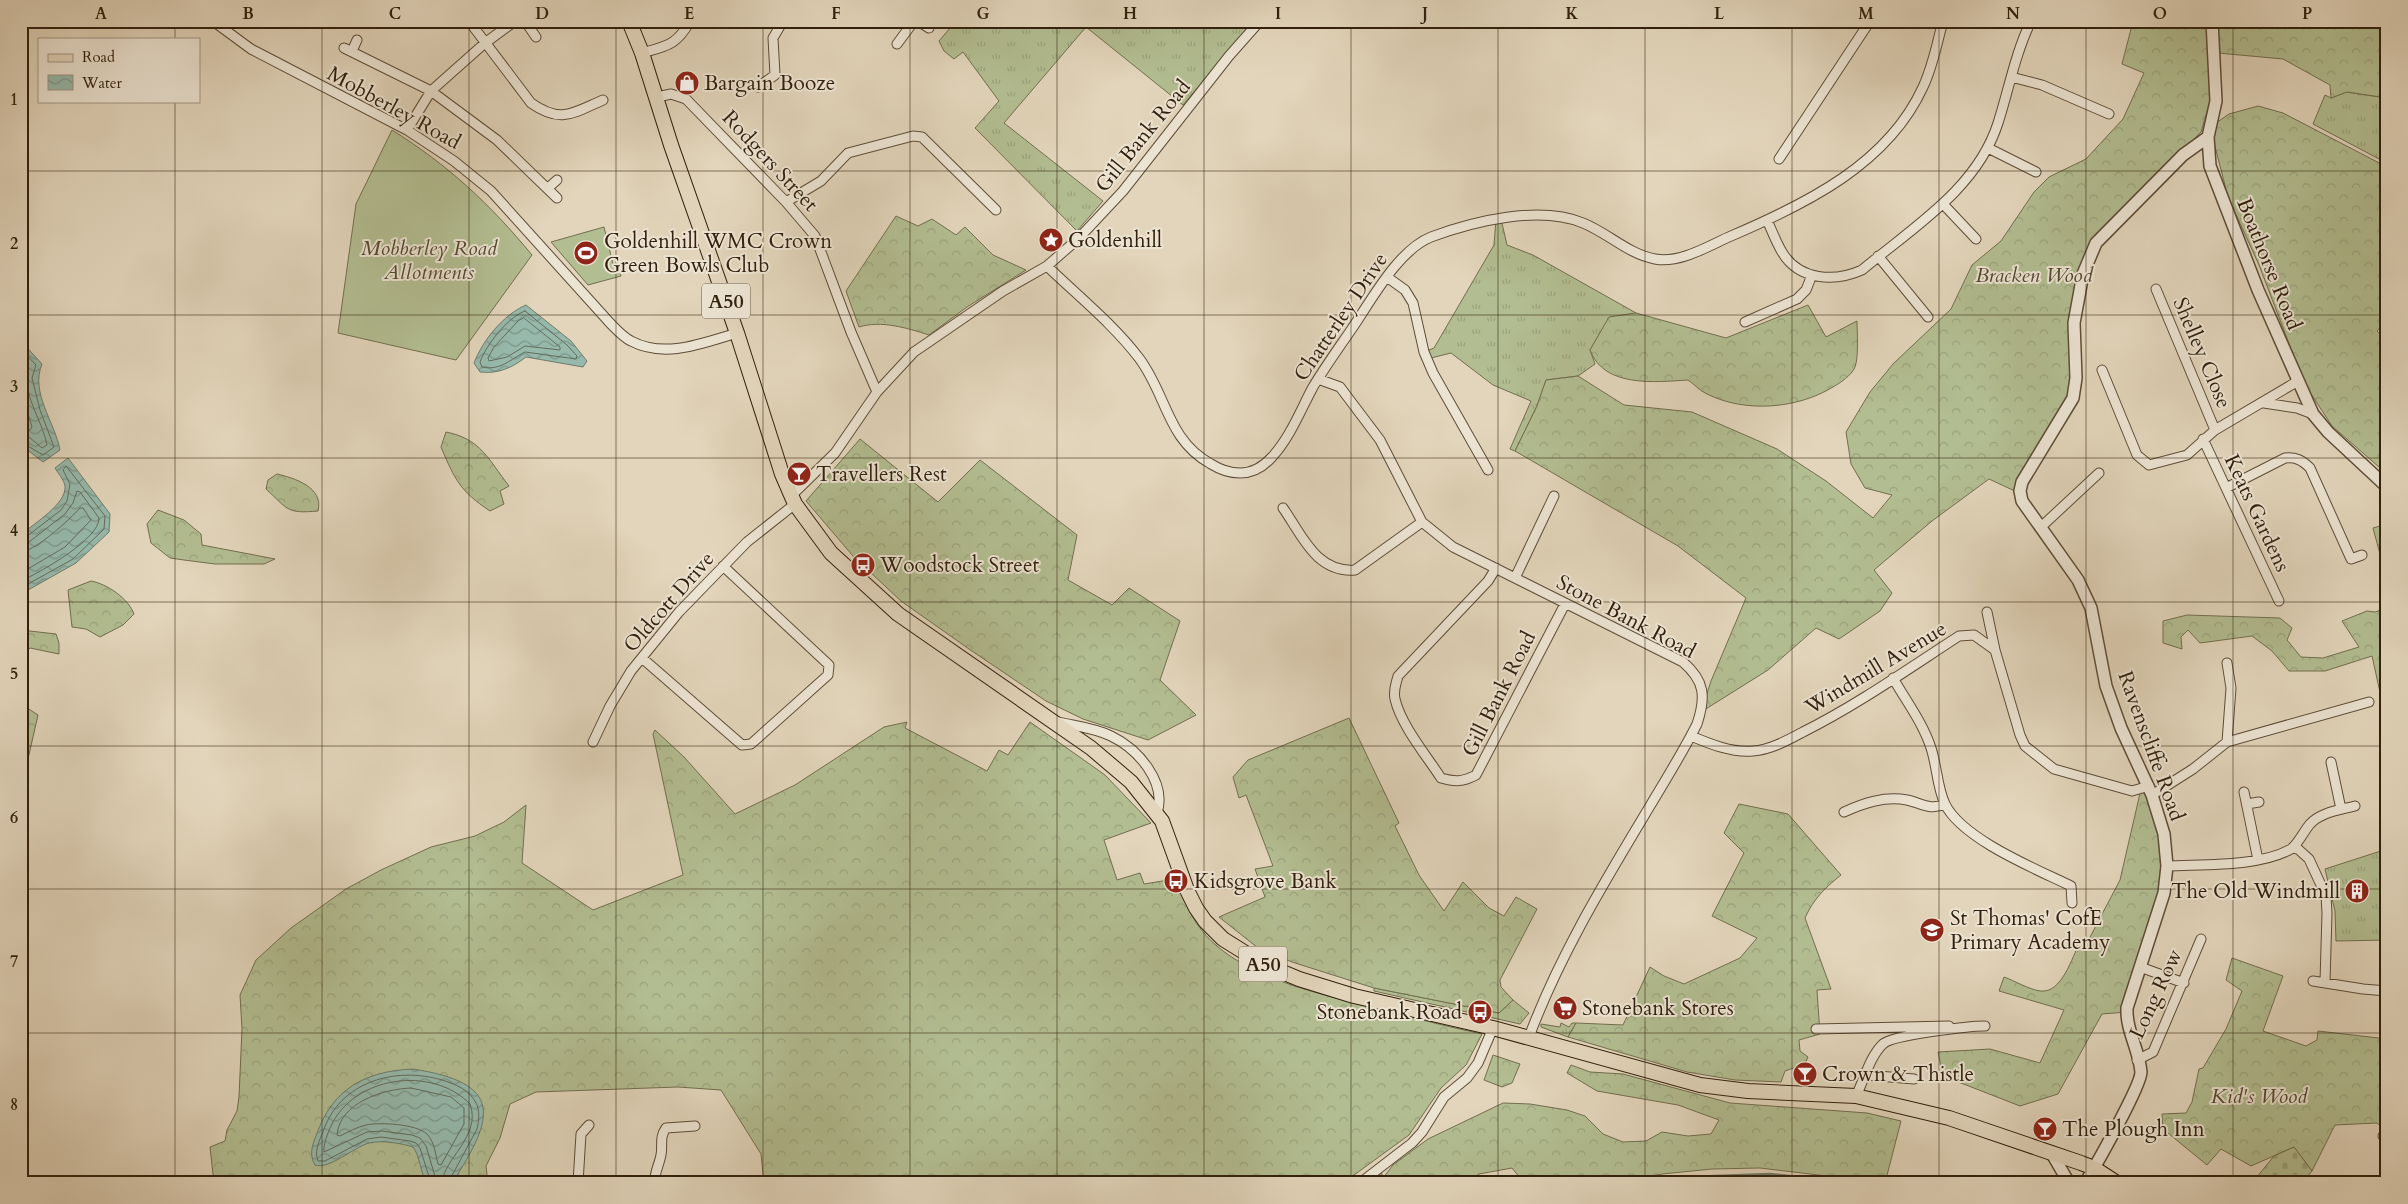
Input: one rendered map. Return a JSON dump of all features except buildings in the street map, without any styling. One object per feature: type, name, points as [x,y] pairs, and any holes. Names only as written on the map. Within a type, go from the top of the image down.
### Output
[{"type":"main road","name":"A50","points":[[629,21],[657,97],[671,145],[737,333],[792,501],[831,553],[898,614],[1110,762],[1131,782],[1157,813],[1168,834],[1187,890],[1196,908],[1205,921],[1238,950],[1263,964],[1299,979],[1354,996],[1529,1037],[1700,1085],[1748,1091],[1856,1096],[1950,1118],[2094,1168],[2117,1183]]},
{"type":"street","name":"Mobberley Road","points":[[213,21],[259,54],[407,130],[454,161],[491,191],[610,323],[629,340],[642,346],[686,348],[737,333]]},
{"type":"street","points":[[469,21],[531,103],[543,111],[556,116],[570,114],[603,100]]},
{"type":"street","points":[[407,130],[431,91],[485,43],[515,21]]},
{"type":"street","points":[[525,21],[536,37]]},
{"type":"street","points":[[642,53],[672,44],[680,38],[690,21]]},
{"type":"street","points":[[758,87],[777,77],[773,38],[784,21]]},
{"type":"street","points":[[897,44],[914,21]]},
{"type":"street","points":[[918,21],[929,28]]},
{"type":"street","name":"Gill Bank Road","points":[[1047,266],[1079,238],[1123,191],[1229,56],[1260,21]]},
{"type":"street","points":[[1779,159],[1870,21]]},
{"type":"street","name":"Chatterley Drive","points":[[1047,266],[1119,335],[1140,359],[1156,385],[1176,433],[1194,453],[1218,468],[1241,473],[1256,470],[1271,458],[1284,439],[1318,378],[1387,278],[1408,253],[1428,238],[1526,214],[1557,217],[1584,223],[1610,239],[1656,260],[1674,259],[1694,252],[1806,202],[1876,152],[1898,129],[1924,84],[1943,21]]},
{"type":"street","points":[[1767,220],[1783,254],[1797,266],[1812,275],[1823,278],[1846,277],[1862,270],[1943,204],[1969,177],[1988,148],[1998,124],[2019,48],[2031,21]]},
{"type":"street","name":"Boathorse Road","points":[[2212,21],[2216,101],[2208,137],[2210,166],[2223,201],[2313,414],[2328,432],[2387,486]]},
{"type":"street","points":[[358,40],[348,50],[431,91],[497,140],[557,198]]},
{"type":"street","points":[[2011,77],[2042,85],[2105,112],[2104,100]]},
{"type":"street","name":"Rodgers Street","points":[[657,97],[671,94],[686,99],[786,202],[815,236],[877,392]]},
{"type":"street","points":[[786,202],[821,181],[848,153],[912,136],[922,137],[996,210]]},
{"type":"street","name":"Ravenscliffe Road","points":[[2137,1060],[2126,1022],[2127,1008],[2164,893],[2167,866],[2164,834],[2150,791],[2121,728],[2106,686],[2091,608],[2078,580],[2022,501],[2020,491],[2022,482],[2073,398],[2076,378],[2074,323],[2083,274],[2096,243],[2183,155],[2208,137]]},
{"type":"street","points":[[1988,148],[2036,172]]},
{"type":"street","points":[[548,188],[557,180]]},
{"type":"street","points":[[1943,204],[1976,239]]},
{"type":"street","points":[[1878,256],[1928,317]]},
{"type":"street","points":[[792,501],[835,453],[877,392],[914,352],[1003,291],[1047,266]]},
{"type":"street","points":[[1744,322],[1797,299],[1806,290],[1812,275]]},
{"type":"street","points":[[1387,278],[1405,290],[1412,303],[1424,352],[1433,373],[1488,470]]},
{"type":"street","name":"Shelley Close","points":[[2156,290],[2215,430]]},
{"type":"street","points":[[2102,370],[2137,455],[2149,465],[2187,455],[2215,430],[2298,382]]},
{"type":"street","name":"Stone Bank Road","points":[[1318,378],[1340,387],[1380,440],[1422,522],[1452,547],[1683,662],[1695,673],[1701,685],[1702,709],[1691,736],[1600,889],[1564,956],[1541,1005],[1529,1037]]},
{"type":"street","points":[[2264,403],[2296,408],[2313,414]]},
{"type":"street","name":"Keats Gardens","points":[[2204,439],[2279,602]]},
{"type":"street","points":[[2226,488],[2285,458],[2303,461],[2310,468],[2352,560],[2362,555]]},
{"type":"street","points":[[2041,527],[2099,473]]},
{"type":"street","points":[[1515,578],[1554,496]]},
{"type":"street","name":"Oldcott Drive","points":[[593,742],[610,706],[642,658],[722,566],[792,501]]},
{"type":"street","points":[[1283,508],[1320,561],[1330,568],[1341,571],[1355,570],[1422,522]]},
{"type":"street","points":[[642,658],[742,745],[751,744],[828,675],[828,665],[722,566]]},
{"type":"street","name":"Gill Bank Road","points":[[1496,568],[1488,581],[1398,676],[1394,687],[1395,699],[1402,717],[1441,778],[1453,782],[1466,781],[1476,775],[1565,604]]},
{"type":"street","points":[[1987,612],[1995,650],[2025,746],[2034,756],[2054,769],[2132,791],[2150,791],[2193,769],[2227,742],[2369,702]]},
{"type":"street","name":"Windmill Avenue","points":[[1691,736],[1714,746],[1754,751],[1788,740],[1831,718],[1959,636],[1974,635],[1995,650]]},
{"type":"street","points":[[2227,742],[2230,725],[2231,668]]},
{"type":"street","points":[[1893,678],[1925,732],[1945,804],[1957,820],[1978,838],[2071,886],[2072,903]]},
{"type":"street","points":[[1050,719],[1110,736],[1131,749],[1146,765],[1155,781],[1160,800],[1157,813]]},
{"type":"street","points":[[2331,762],[2338,772],[2341,809]]},
{"type":"street","points":[[2244,792],[2258,860]]},
{"type":"street","points":[[1844,812],[1865,802],[1882,800],[1906,800],[1930,808],[1945,804]]},
{"type":"street","points":[[2247,804],[2259,802]]},
{"type":"street","points":[[2292,848],[2311,823],[2324,814],[2355,806]]},
{"type":"street","points":[[2167,866],[2258,860],[2292,848],[2298,849],[2309,859],[2326,896],[2325,982]]},
{"type":"street","name":"Long Row","points":[[2085,1183],[2119,1122],[2141,1073],[2137,1060],[2153,1052],[2184,983],[2201,939]]},
{"type":"street","points":[[2140,967],[2184,983]]},
{"type":"street","points":[[2313,981],[2363,989],[2387,990]]},
{"type":"street","points":[[1856,1096],[1883,1044],[1895,1037],[1945,1031],[1960,1026]]},
{"type":"street","points":[[1816,1029],[1985,1026]]},
{"type":"street","points":[[1360,1183],[1412,1143],[1422,1132],[1444,1097],[1467,1078],[1478,1063],[1493,1028]]},
{"type":"street","points":[[1866,1075],[1914,1080]]},
{"type":"street","points":[[578,1183],[580,1134],[589,1125]]},
{"type":"street","points":[[655,1183],[654,1172],[662,1154],[662,1134],[666,1128],[695,1126]]},
{"type":"street","points":[[2051,1152],[2069,1183]]},
{"type":"green space","points":[[956,21],[1253,21],[1183,105],[1086,27],[1004,123],[1103,201],[1077,231],[975,128],[999,101],[963,52],[954,59],[944,51],[939,41]]},
{"type":"green space","name":"Bracken Wood","points":[[2136,21],[2207,21],[2210,102],[2201,132],[2093,241],[2083,274],[2070,399],[2017,492],[1989,479],[1932,521],[1874,570],[1892,593],[1880,611],[1839,639],[1816,628],[1768,670],[1701,712],[1711,681],[1746,598],[1678,546],[1515,451],[1537,406],[1546,380],[1578,376],[1624,405],[1692,412],[1777,449],[1826,481],[1873,518],[1892,495],[1865,488],[1851,464],[1846,432],[1870,392],[1893,364],[1951,309],[1972,265],[2001,241],[2034,192],[2049,177],[2086,159],[2123,119],[2144,73],[2122,64],[2132,25]]},
{"type":"green space","points":[[2216,21],[2387,21],[2387,98],[2347,92],[2331,98],[2330,85],[2283,59],[2218,53]]},
{"type":"green space","points":[[2346,92],[2387,98],[2387,139],[2384,155],[2381,160],[2313,124],[2325,95],[2331,98]]},
{"type":"green space","points":[[2258,106],[2283,113],[2387,167],[2387,319],[2377,331],[2387,341],[2387,474],[2332,426],[2304,383],[2259,265],[2228,197],[2210,127],[2229,114]]},
{"type":"green space","name":"Mobberley Road Allotments","points":[[392,130],[432,157],[467,186],[532,255],[456,360],[338,333],[356,204]]},
{"type":"green space","points":[[896,216],[918,226],[932,219],[956,235],[965,227],[993,255],[1026,270],[967,307],[929,335],[885,325],[876,324],[859,327],[846,291]]},
{"type":"green space","points":[[1501,219],[1507,245],[1533,255],[1636,313],[1609,318],[1590,350],[1595,364],[1578,376],[1546,380],[1537,406],[1515,451],[1510,449],[1531,401],[1493,385],[1451,353],[1427,359],[1424,352],[1434,348],[1494,245],[1496,220]]},
{"type":"green space","name":"Goldenhill WMC Crown Green Bowls Club","points":[[604,227],[613,264],[618,264],[621,276],[588,285],[551,242]]},
{"type":"green space","points":[[1808,305],[1826,337],[1857,321],[1855,367],[1851,373],[1836,385],[1819,394],[1787,404],[1754,406],[1738,404],[1707,394],[1688,380],[1661,382],[1618,377],[1607,371],[1597,362],[1590,350],[1609,317],[1636,313],[1726,338]]},
{"type":"green space","points":[[446,432],[458,435],[476,445],[489,459],[509,486],[500,491],[504,504],[490,511],[465,491],[450,468],[441,447]]},
{"type":"green space","points":[[860,439],[938,502],[980,460],[1077,535],[1068,580],[1112,605],[1129,588],[1180,621],[1160,680],[1196,715],[1148,740],[1083,719],[1046,701],[901,601],[853,556],[806,501]]},
{"type":"green space","points":[[277,474],[299,481],[312,490],[317,496],[319,503],[318,511],[299,512],[284,506],[266,489],[268,480]]},
{"type":"green space","points":[[158,510],[184,520],[201,534],[202,545],[275,559],[264,564],[215,564],[170,558],[151,543],[147,524]]},
{"type":"green space","points":[[2387,524],[2387,580],[2373,528]]},
{"type":"green space","points":[[91,581],[104,585],[122,597],[134,614],[123,625],[100,637],[86,629],[72,627],[68,590]]},
{"type":"green space","points":[[2387,599],[2387,724],[2372,656],[2325,671],[2289,671],[2272,651],[2252,636],[2200,643],[2188,630],[2181,637],[2182,649],[2163,643],[2163,621],[2187,615],[2280,618],[2292,628],[2287,640],[2301,657],[2323,658],[2359,647],[2342,621],[2367,611],[2375,612],[2384,609]]},
{"type":"green space","points":[[21,630],[56,634],[59,643],[59,654],[30,648],[21,654]]},
{"type":"green space","points":[[21,704],[38,715],[28,759],[21,758]]},
{"type":"green space","points":[[1349,718],[1399,823],[1395,826],[1419,875],[1444,911],[1463,882],[1489,908],[1504,916],[1516,897],[1537,909],[1500,980],[1501,987],[1513,1000],[1499,1013],[1374,988],[1292,962],[1258,948],[1219,917],[1265,897],[1255,869],[1273,866],[1246,795],[1239,798],[1233,777],[1248,760]]},
{"type":"green space","points":[[907,722],[905,728],[987,771],[999,750],[1008,755],[1030,722],[1105,775],[1151,823],[1104,840],[1117,880],[1140,873],[1144,884],[1175,879],[1192,916],[1209,939],[1231,957],[1265,975],[1320,994],[1482,1034],[1466,1065],[1441,1088],[1409,1135],[1343,1183],[764,1183],[761,1154],[721,1090],[678,1087],[536,1092],[510,1104],[500,1138],[486,1166],[488,1183],[214,1183],[210,1147],[225,1141],[227,1130],[237,1111],[239,1097],[242,1029],[240,995],[256,960],[291,928],[346,889],[381,870],[431,847],[475,836],[504,822],[526,805],[522,863],[593,910],[683,875],[653,734],[655,730],[684,757],[735,814],[795,785],[884,727]]},
{"type":"green space","points":[[2149,786],[2167,866],[2127,1012],[2102,1014],[2058,1094],[2020,1106],[1943,1076],[1938,1052],[1990,1049],[2040,1063],[2064,1010],[1999,991],[2004,977],[2040,991],[2054,987],[2060,981],[2070,965],[2080,942],[2088,941],[2120,880],[2141,789]]},
{"type":"green space","points":[[1739,804],[1788,814],[1841,875],[1820,894],[1805,918],[1831,989],[1817,990],[1820,1034],[1799,1040],[1800,1051],[1808,1057],[1805,1064],[1785,1071],[1781,1082],[1735,1080],[1687,1072],[1568,1037],[1576,1023],[1623,1025],[1650,967],[1664,976],[1684,984],[1740,958],[1757,938],[1712,916],[1744,853],[1724,833]]},
{"type":"green space","points":[[2387,849],[2387,940],[2336,941],[2335,911],[2325,869]]},
{"type":"green space","name":"Kid's Wood","points":[[2232,958],[2283,976],[2263,1031],[2306,1046],[2317,1040],[2318,1031],[2387,1039],[2387,1132],[2377,1123],[2335,1125],[2312,1171],[2294,1147],[2251,1166],[2221,1149],[2207,1165],[2163,1129],[2162,1114],[2186,1113],[2192,1102],[2199,1069],[2203,1068],[2226,1029],[2242,991],[2226,980]]},
{"type":"green space","points":[[1374,988],[1499,1013],[1513,1000],[1529,1013],[1520,1024],[1374,991]]},
{"type":"green space","points":[[1561,1023],[1569,1027],[1572,1023],[1576,1023],[1568,1037],[1541,1027],[1541,1024],[1560,1027]]},
{"type":"green space","points":[[1493,1055],[1520,1064],[1512,1083],[1502,1087],[1484,1080]]},
{"type":"green space","points":[[1571,1065],[1590,1072],[1623,1074],[1730,1103],[1867,1113],[1901,1121],[1885,1183],[1760,1168],[1712,1169],[1662,1174],[1619,1183],[1524,1183],[1512,1168],[1479,1174],[1465,1183],[1360,1183],[1380,1168],[1383,1178],[1393,1165],[1428,1139],[1503,1103],[1530,1104],[1567,1110],[1585,1116],[1603,1134],[1623,1142],[1646,1141],[1662,1132],[1688,1136],[1711,1134],[1719,1120],[1678,1105],[1597,1091],[1567,1073]]},
{"type":"green space","points":[[2294,1147],[2312,1171],[2302,1183],[2252,1183],[2274,1156]]},
{"type":"water","points":[[526,305],[571,341],[587,361],[583,367],[526,357],[504,369],[493,372],[480,372],[474,363],[488,337],[509,315]]},
{"type":"water","points":[[21,341],[42,364],[39,375],[41,397],[60,450],[43,462],[21,445]]},
{"type":"water","points":[[68,458],[110,514],[109,532],[76,563],[21,594],[21,535],[49,513],[61,500],[65,486],[55,468]]},
{"type":"water","points":[[413,1069],[442,1075],[463,1083],[476,1094],[483,1106],[483,1121],[477,1139],[452,1183],[427,1183],[413,1147],[391,1142],[369,1143],[327,1164],[315,1165],[312,1147],[323,1120],[331,1106],[341,1095],[365,1079],[380,1074]]},
{"type":"waterway","points":[[1630,1183],[1689,1177],[1770,1174],[1853,1183]]},
{"type":"place","name":"Bargain Booze","points":[[687,83]]},
{"type":"place","name":"Goldenhill","points":[[1051,240]]},
{"type":"place","name":"Goldenhill WMC Crown Green Bowls Club","points":[[586,253]]},
{"type":"place","name":"Travellers Rest","points":[[799,474]]},
{"type":"place","name":"Woodstock Street","points":[[863,565]]},
{"type":"place","name":"Kidsgrove Bank","points":[[1176,881]]},
{"type":"place","name":"The Old Windmill","points":[[2357,891]]},
{"type":"place","name":"St Thomas' CofE Primary Academy","points":[[1932,930]]},
{"type":"place","name":"Stonebank Stores","points":[[1565,1008]]},
{"type":"place","name":"Stonebank Road","points":[[1480,1012]]},
{"type":"place","name":"Crown & Thistle","points":[[1805,1074]]},
{"type":"place","name":"The Plough Inn","points":[[2045,1129]]}]
